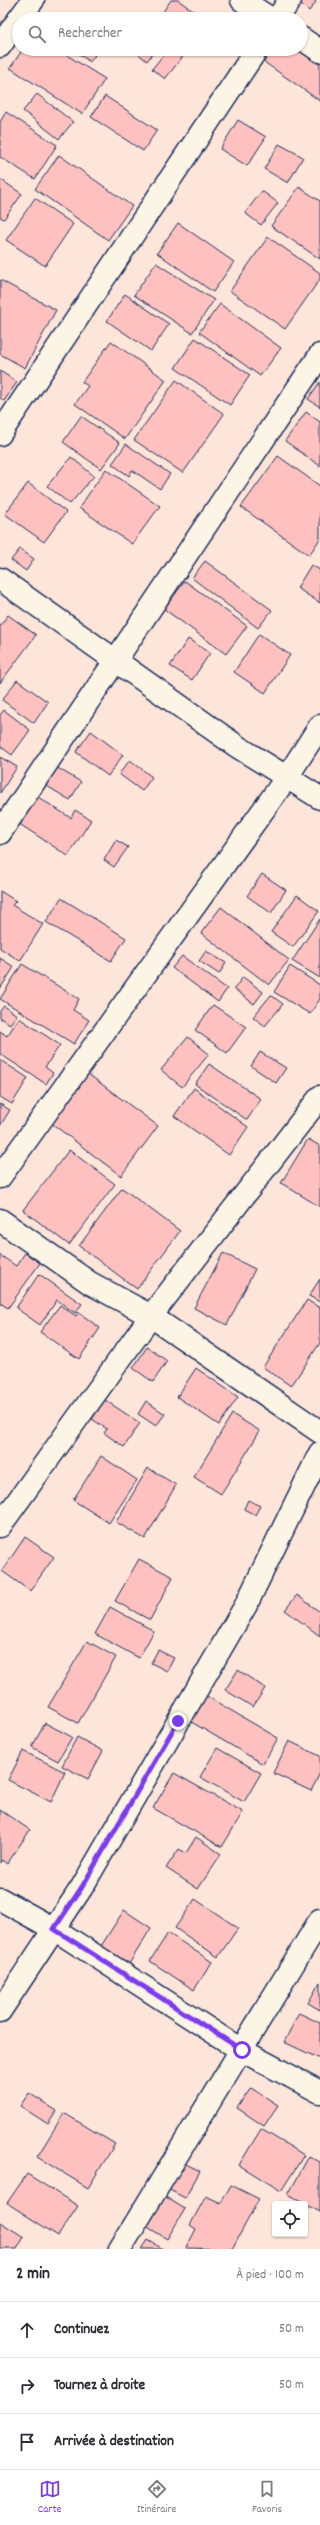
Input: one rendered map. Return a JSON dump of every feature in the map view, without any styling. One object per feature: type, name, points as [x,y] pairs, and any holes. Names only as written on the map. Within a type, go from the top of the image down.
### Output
[{"type":"street","points":[[24,12],[32,0]]},
{"type":"street","points":[[242,0],[260,12]]},
{"type":"street","points":[[282,12],[290,0]]},
{"type":"street","points":[[0,46],[12,29]]},
{"type":"street","points":[[308,43],[320,51]]},
{"type":"street","points":[[0,434],[252,56]]},
{"type":"street","points":[[0,833],[117,661],[320,355]]},
{"type":"street","points":[[0,579],[238,748],[320,798]]},
{"type":"street","points":[[0,1177],[287,777],[320,726]]},
{"type":"street","points":[[0,1526],[151,1316],[320,1097]]},
{"type":"street","points":[[0,1220],[90,1283],[151,1316],[320,1432]]},
{"type":"street","points":[[0,2011],[82,1887],[246,1605],[320,1453]]},
{"type":"street","points":[[0,1899],[54,1929],[242,2050],[320,2092]]},
{"type":"street","points":[[120,2249],[320,1920]]},
{"type":"building","points":[[171,0],[178,0],[195,12],[163,12]]},
{"type":"building","points":[[297,0],[314,0],[316,2],[309,11]]},
{"type":"building","points":[[18,56],[68,56],[105,79],[82,114],[10,68]]},
{"type":"building","points":[[82,56],[94,56],[90,62]]},
{"type":"building","points":[[141,56],[151,56],[147,61]]},
{"type":"building","points":[[162,56],[183,56],[165,79],[152,69]]},
{"type":"building","points":[[268,56],[307,56],[320,65],[320,101],[264,62]]},
{"type":"building","points":[[37,94],[73,122],[59,139],[23,111]]},
{"type":"building","points":[[105,96],[157,130],[143,151],[91,117]]},
{"type":"building","points":[[6,112],[57,145],[35,179],[0,157],[0,122]]},
{"type":"building","points":[[238,120],[266,137],[247,166],[220,149]]},
{"type":"building","points":[[279,144],[303,157],[288,183],[264,169]]},
{"type":"building","points":[[59,155],[132,206],[108,240],[35,189]]},
{"type":"building","points":[[0,179],[22,194],[4,219],[0,217]]},
{"type":"building","points":[[299,187],[320,201],[320,259],[271,226]]},
{"type":"building","points":[[262,191],[278,203],[261,225],[245,213]]},
{"type":"building","points":[[35,198],[73,224],[45,266],[6,240]]},
{"type":"building","points":[[178,223],[234,262],[213,292],[157,253]]},
{"type":"building","points":[[268,237],[320,273],[320,279],[285,329],[230,291]]},
{"type":"building","points":[[156,263],[214,300],[192,333],[134,295]]},
{"type":"building","points":[[0,280],[56,310],[25,368],[0,354]]},
{"type":"building","points":[[125,294],[169,324],[151,351],[107,321]]},
{"type":"building","points":[[220,304],[281,348],[260,376],[199,332]]},
{"type":"building","points":[[195,338],[250,375],[230,405],[175,368]]},
{"type":"building","points":[[111,341],[166,380],[125,439],[75,404],[88,386],[82,382]]},
{"type":"building","points":[[0,371],[17,382],[4,401],[0,398]]},
{"type":"building","points":[[176,380],[224,414],[183,473],[134,440]]},
{"type":"building","points":[[320,382],[320,407],[308,399]]},
{"type":"building","points":[[306,412],[320,422],[320,466],[285,441]]},
{"type":"building","points":[[81,416],[120,443],[101,469],[63,442]]},
{"type":"building","points":[[126,444],[170,474],[160,489],[132,470],[129,476],[112,464]]},
{"type":"building","points":[[278,456],[320,486],[320,539],[309,555],[241,507]]},
{"type":"building","points":[[71,457],[94,476],[70,504],[47,486]]},
{"type":"building","points":[[106,469],[160,506],[132,544],[79,508]]},
{"type":"building","points":[[28,483],[66,512],[44,542],[5,514]]},
{"type":"building","points":[[20,549],[34,559],[26,571],[11,560]]},
{"type":"building","points":[[205,561],[272,610],[258,628],[192,578]]},
{"type":"building","points":[[311,565],[320,570],[320,603],[297,588]]},
{"type":"building","points":[[185,581],[247,626],[226,654],[164,609]]},
{"type":"building","points":[[8,615],[36,635],[0,683],[0,626]]},
{"type":"building","points":[[259,634],[290,655],[265,693],[234,672]]},
{"type":"building","points":[[188,639],[210,653],[192,680],[170,666]]},
{"type":"building","points":[[17,680],[48,702],[34,723],[2,700]]},
{"type":"building","points":[[4,710],[30,730],[12,755],[0,746],[0,715]]},
{"type":"building","points":[[91,731],[123,755],[108,776],[76,752]]},
{"type":"building","points":[[0,757],[17,767],[0,793]]},
{"type":"building","points":[[130,760],[152,777],[142,791],[119,774]]},
{"type":"building","points":[[56,767],[81,782],[70,800],[45,785]]},
{"type":"building","points":[[33,794],[71,818],[75,810],[91,820],[68,856],[15,821]]},
{"type":"building","points":[[116,840],[128,847],[114,867],[104,860]]},
{"type":"building","points":[[262,874],[286,890],[271,913],[247,896]]},
{"type":"building","points":[[0,891],[16,901],[12,905],[43,924],[20,961],[0,948]]},
{"type":"building","points":[[297,895],[319,911],[293,947],[271,932]]},
{"type":"building","points":[[61,898],[126,938],[111,961],[46,922]]},
{"type":"building","points":[[221,907],[289,960],[269,985],[201,933]]},
{"type":"building","points":[[320,919],[320,978],[292,961]]},
{"type":"building","points":[[206,951],[226,963],[219,974],[199,961]]},
{"type":"building","points":[[182,956],[227,989],[218,1002],[172,968]]},
{"type":"building","points":[[0,958],[14,967],[0,989]]},
{"type":"building","points":[[22,964],[79,999],[73,1010],[89,1020],[74,1044],[0,999]]},
{"type":"building","points":[[290,966],[320,985],[320,999],[310,1014],[274,992]]},
{"type":"building","points":[[243,977],[263,992],[254,1004],[234,989]]},
{"type":"building","points":[[271,995],[283,1004],[265,1026],[253,1017]]},
{"type":"building","points":[[213,1005],[246,1027],[227,1053],[195,1030]]},
{"type":"building","points":[[4,1006],[17,1015],[10,1024],[0,1018],[0,1011]]},
{"type":"building","points":[[19,1018],[60,1045],[45,1067],[53,1073],[46,1084],[0,1054],[0,1031],[7,1036]]},
{"type":"building","points":[[188,1037],[209,1054],[182,1087],[161,1070]]},
{"type":"building","points":[[260,1052],[286,1068],[276,1083],[251,1066]]},
{"type":"building","points":[[0,1060],[28,1078],[12,1104],[0,1097]]},
{"type":"building","points":[[209,1064],[261,1099],[247,1120],[195,1084]]},
{"type":"building","points":[[88,1074],[158,1126],[121,1176],[51,1123]]},
{"type":"building","points":[[194,1088],[248,1127],[229,1155],[174,1116]]},
{"type":"building","points":[[0,1104],[10,1110],[0,1126]]},
{"type":"building","points":[[308,1139],[320,1146],[320,1207],[281,1183]]},
{"type":"building","points":[[69,1150],[115,1184],[69,1245],[23,1210]]},
{"type":"building","points":[[122,1188],[180,1231],[137,1289],[79,1246]]},
{"type":"building","points":[[25,1253],[40,1263],[8,1308],[0,1303],[0,1255],[16,1266]]},
{"type":"building","points":[[223,1253],[255,1269],[227,1325],[194,1308]]},
{"type":"building","points":[[39,1274],[82,1304],[75,1313],[57,1300],[40,1325],[16,1308]]},
{"type":"building","points":[[320,1279],[320,1302],[309,1296]]},
{"type":"building","points":[[307,1300],[320,1308],[320,1343],[291,1386],[263,1367]]},
{"type":"building","points":[[60,1305],[76,1316],[78,1312],[100,1328],[79,1359],[40,1332]]},
{"type":"building","points":[[147,1347],[167,1361],[153,1382],[133,1368]]},
{"type":"building","points":[[196,1368],[238,1397],[219,1425],[177,1397]]},
{"type":"building","points":[[105,1400],[140,1423],[124,1447],[104,1433],[107,1429],[92,1419]]},
{"type":"building","points":[[146,1401],[165,1414],[156,1426],[138,1414]]},
{"type":"building","points":[[232,1414],[260,1431],[221,1494],[194,1477]]},
{"type":"building","points":[[101,1456],[137,1480],[109,1523],[73,1500]]},
{"type":"building","points":[[148,1468],[176,1485],[145,1539],[116,1522]]},
{"type":"building","points":[[248,1500],[260,1506],[255,1515],[244,1509]]},
{"type":"building","points":[[25,1537],[54,1557],[30,1591],[2,1571]]},
{"type":"building","points":[[139,1559],[173,1577],[150,1620],[115,1601]]},
{"type":"building","points":[[297,1595],[320,1612],[320,1636],[285,1610]]},
{"type":"building","points":[[110,1607],[154,1631],[139,1658],[95,1634]]},
{"type":"building","points":[[87,1641],[116,1657],[78,1723],[48,1707]]},
{"type":"building","points":[[158,1650],[174,1658],[167,1671],[151,1663]]},
{"type":"building","points":[[238,1670],[265,1688],[253,1707],[225,1690]]},
{"type":"building","points":[[203,1694],[278,1738],[263,1764],[188,1720]]},
{"type":"building","points":[[45,1723],[72,1737],[58,1761],[32,1747]]},
{"type":"building","points":[[77,1737],[103,1751],[88,1779],[62,1766]]},
{"type":"building","points":[[289,1741],[320,1756],[320,1773],[311,1791],[273,1773]]},
{"type":"building","points":[[217,1748],[261,1773],[244,1802],[200,1777]]},
{"type":"building","points":[[23,1751],[65,1772],[51,1802],[8,1780]]},
{"type":"building","points":[[174,1773],[243,1812],[222,1847],[153,1808]]},
{"type":"building","points":[[0,1810],[30,1830],[7,1864],[2,1860],[0,1863]]},
{"type":"building","points":[[196,1837],[221,1854],[198,1889],[166,1868],[179,1849],[186,1853]]},
{"type":"building","points":[[195,1899],[238,1928],[218,1957],[175,1928]]},
{"type":"building","points":[[124,1910],[151,1928],[129,1964],[101,1946]]},
{"type":"building","points":[[168,1933],[212,1962],[194,1990],[150,1961]]},
{"type":"building","points":[[320,1982],[320,2010],[308,2003]]},
{"type":"building","points":[[299,2013],[320,2023],[320,2059],[284,2042]]},
{"type":"building","points":[[251,2088],[278,2105],[264,2126],[237,2108]]},
{"type":"building","points":[[29,2093],[57,2111],[48,2124],[20,2106]]},
{"type":"building","points":[[64,2113],[115,2144],[88,2188],[37,2157]]},
{"type":"building","points":[[261,2129],[304,2155],[281,2191],[239,2165]]},
{"type":"building","points":[[309,2156],[320,2162],[320,2212],[308,2206],[308,2201],[299,2201],[288,2195]]},
{"type":"building","points":[[178,2160],[200,2171],[185,2198],[164,2187]]},
{"type":"building","points":[[27,2174],[78,2206],[58,2236],[7,2203]]},
{"type":"building","points":[[231,2185],[259,2199],[232,2249],[186,2248],[196,2229],[190,2225],[206,2196],[221,2203]]},
{"type":"building","points":[[164,2196],[185,2209],[167,2239],[146,2226]]},
{"type":"building","points":[[0,2222],[24,2237],[17,2249],[0,2249]]},
{"type":"building","points":[[148,2240],[163,2249],[142,2249]]},
{"type":"route","points":[[178,1721],[82,1887],[54,1929],[242,2050]]}]
